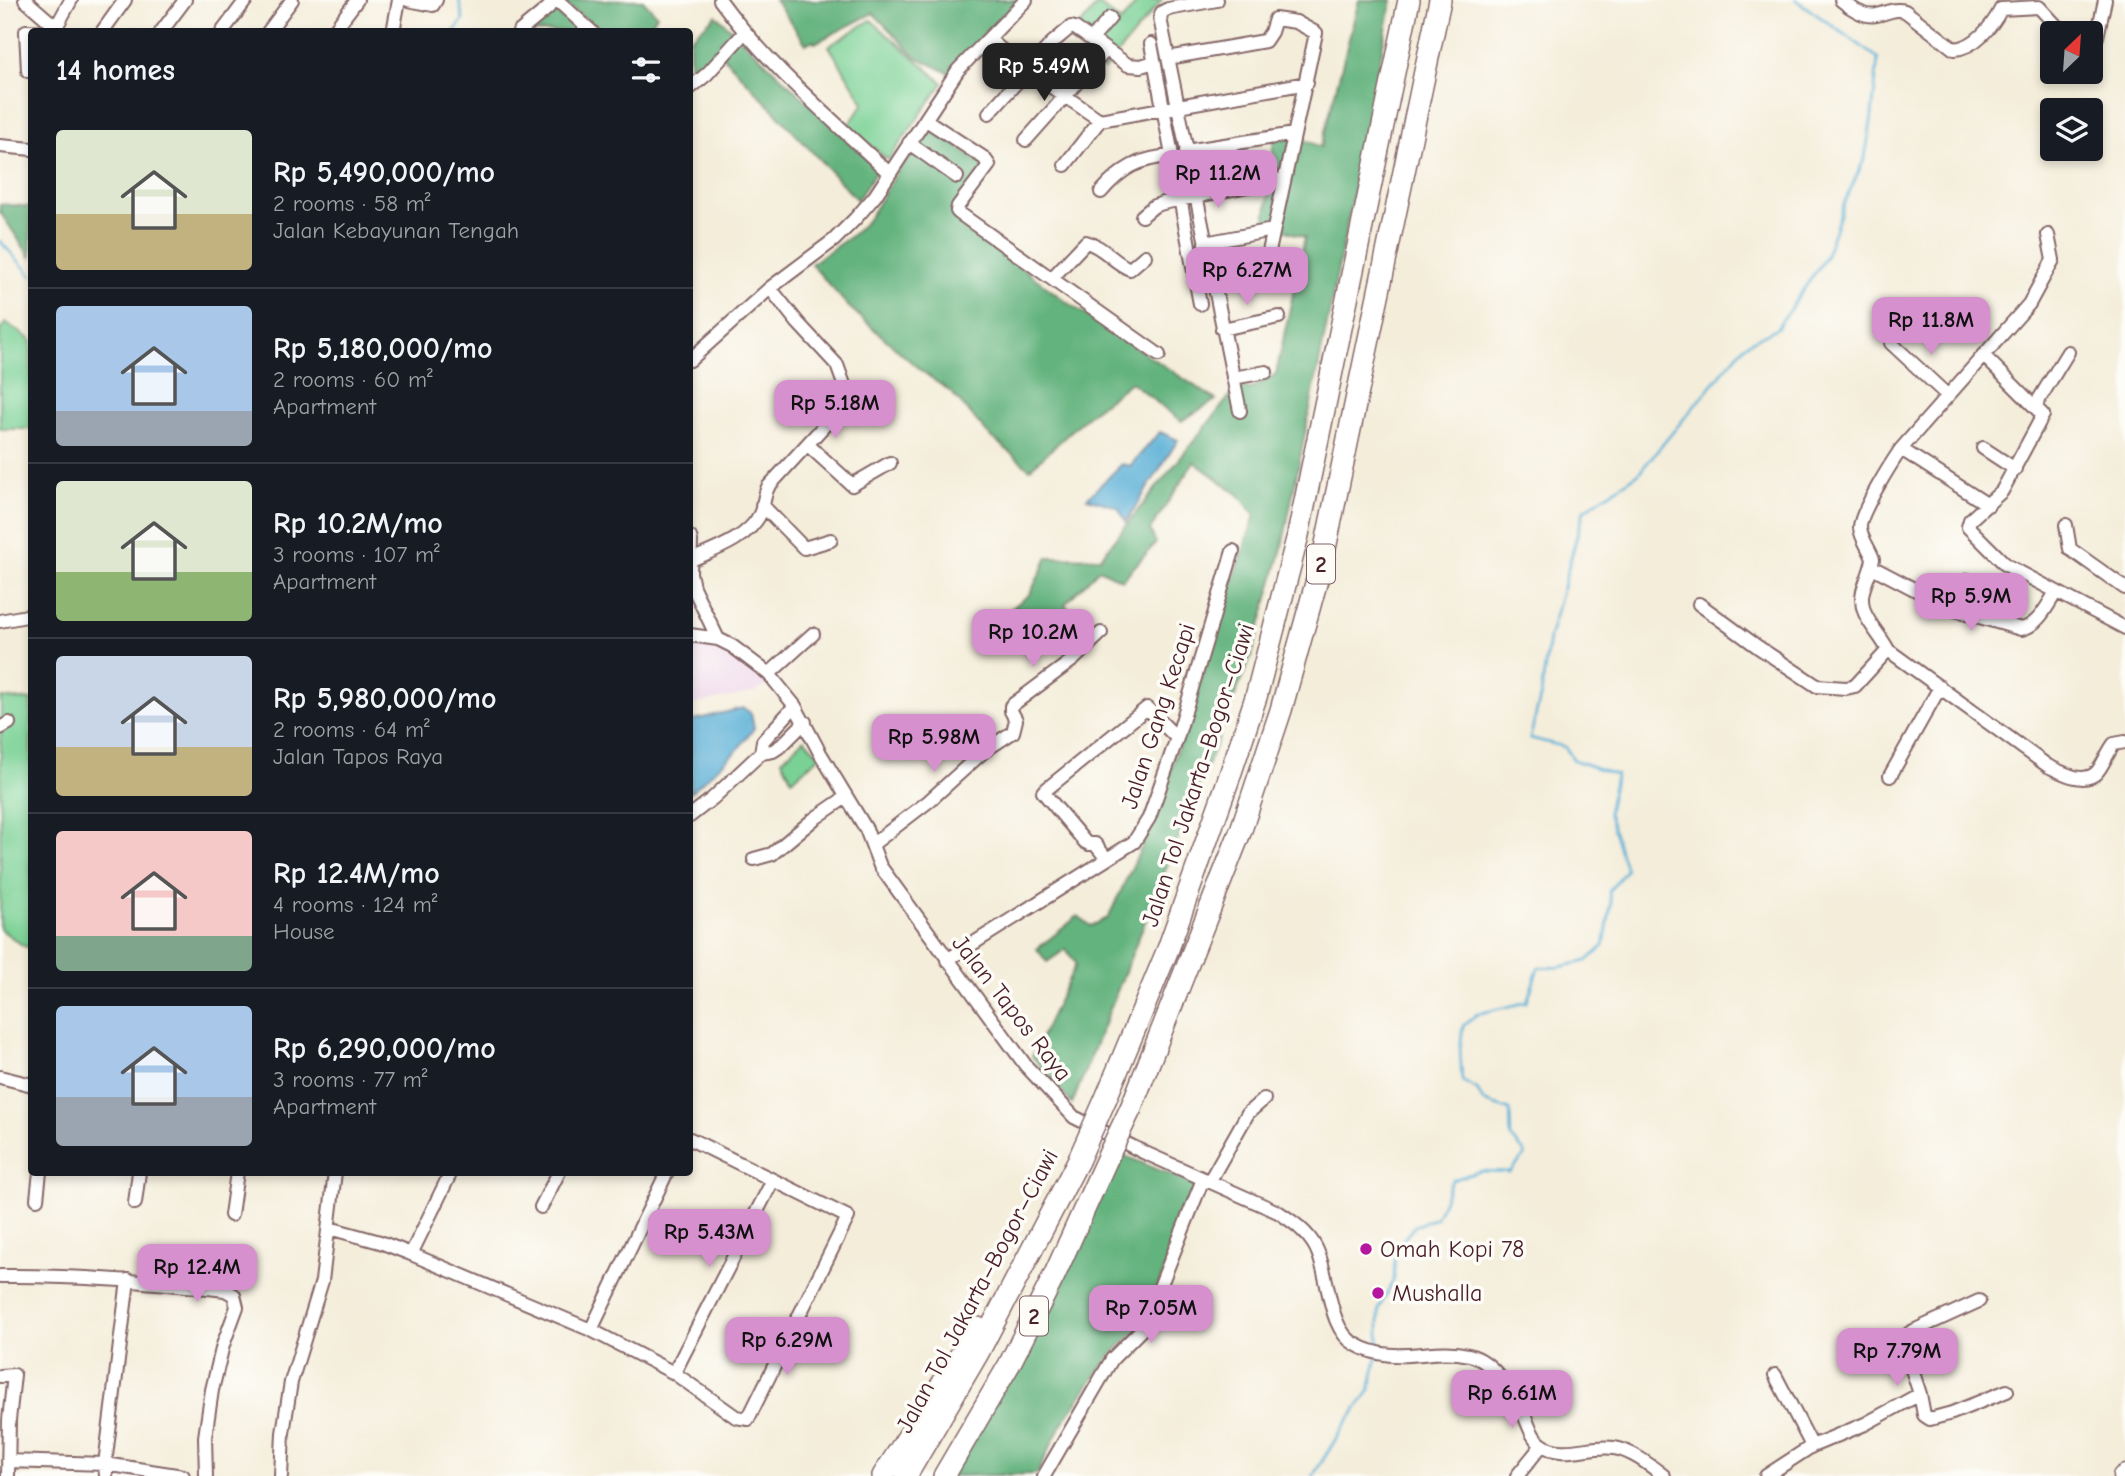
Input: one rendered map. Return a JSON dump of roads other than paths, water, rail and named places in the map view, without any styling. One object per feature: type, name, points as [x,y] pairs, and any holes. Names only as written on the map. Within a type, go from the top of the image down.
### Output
[{"type":"highway","name":"Jalan Tol Jakarta–Bogor–Ciawi","points":[[906,1476],[978,1353],[1078,1161],[1168,949],[1228,781],[1256,697],[1298,535],[1409,0]]},
{"type":"highway","name":"Jalan Tol Jakarta–Bogor–Ciawi","points":[[944,1476],[1009,1365],[1054,1276],[1131,1108],[1241,830],[1282,710],[1323,558],[1440,0]]},
{"type":"highway","points":[[883,1476],[997,1299],[1065,1185]]},
{"type":"street","points":[[25,0],[55,26],[71,0]]},
{"type":"street","points":[[105,28],[125,0]]},
{"type":"street","points":[[165,28],[185,0]]},
{"type":"street","points":[[225,28],[246,0]]},
{"type":"street","points":[[271,28],[292,0]]},
{"type":"street","points":[[340,28],[357,0]]},
{"type":"street","points":[[394,28],[399,0]]},
{"type":"street","points":[[408,0],[433,5],[436,0]]},
{"type":"street","points":[[524,28],[555,0],[587,28]]},
{"type":"street","points":[[720,0],[744,33],[889,173]]},
{"type":"street","points":[[693,357],[770,288],[834,240],[875,196],[958,70],[1026,0]]},
{"type":"street","points":[[1217,0],[1168,9],[1162,12],[1160,18],[1240,411]]},
{"type":"street","points":[[1841,0],[1867,16],[1895,9],[1905,11],[1954,49],[1968,45],[1984,33],[1997,4],[2040,3],[2054,21]]},
{"type":"street","points":[[2100,21],[2105,0]]},
{"type":"street","points":[[1091,39],[1110,18]]},
{"type":"street","points":[[1168,58],[1265,41],[1275,19],[1289,20],[1316,33],[1307,83],[1283,179],[1265,275]]},
{"type":"street","points":[[989,113],[1069,28],[1075,28],[1121,61],[1134,67],[1154,62]]},
{"type":"street","points":[[28,31],[28,71]]},
{"type":"street","points":[[693,86],[744,33]]},
{"type":"street","points":[[988,39],[1028,71],[1100,120]]},
{"type":"street","points":[[1151,44],[1200,304]]},
{"type":"street","points":[[1026,140],[1106,50]]},
{"type":"street","points":[[1065,165],[1100,120],[1307,83]]},
{"type":"street","points":[[926,120],[984,158],[989,165],[961,201],[957,211],[1159,355]]},
{"type":"street","points":[[1186,151],[1294,134]]},
{"type":"street","points":[[909,143],[957,177]]},
{"type":"street","points":[[0,146],[28,149]]},
{"type":"street","points":[[1101,192],[1117,174],[1133,164],[1172,156]]},
{"type":"street","points":[[1142,216],[1154,206],[1283,179]]},
{"type":"street","points":[[1205,243],[1273,230]]},
{"type":"street","points":[[2048,235],[2052,262],[2027,306],[1901,449],[1860,524],[1872,556],[1872,567],[1863,590],[1864,614],[1888,650],[2048,766],[2072,776],[2081,777],[2095,773],[2114,744],[2125,742]]},
{"type":"street","points":[[1052,278],[1086,242],[1095,244],[1122,266],[1130,269],[1145,256]]},
{"type":"street","points":[[1213,284],[1290,271]]},
{"type":"street","points":[[693,559],[749,530],[761,512],[768,487],[846,402],[847,393],[837,365],[770,288]]},
{"type":"street","points":[[1222,329],[1279,317]]},
{"type":"street","points":[[1891,343],[1948,396]]},
{"type":"street","points":[[2035,406],[2068,352]]},
{"type":"street","points":[[1983,355],[2035,406],[2043,418],[2002,491],[1970,520],[1968,527],[2004,564],[2125,628]]},
{"type":"street","points":[[1233,378],[1266,372]]},
{"type":"street","points":[[808,445],[849,484],[857,483],[890,463]]},
{"type":"street","points":[[1983,448],[2015,469]]},
{"type":"street","points":[[1901,449],[1988,505]]},
{"type":"street","points":[[762,505],[804,548],[831,540]]},
{"type":"street","points":[[2066,525],[2070,550],[2125,588]]},
{"type":"street","name":"Jalan Gang Kecapi","points":[[947,960],[1134,842],[1149,818],[1177,738],[1233,551]]},
{"type":"street","points":[[1872,567],[1952,609],[2021,629],[2037,620],[2056,592]]},
{"type":"street","points":[[1952,609],[1968,580]]},
{"type":"street","points":[[693,587],[718,639]]},
{"type":"street","points":[[1699,604],[1758,648],[1817,686],[1855,686],[1888,650]]},
{"type":"street","points":[[0,621],[28,616]]},
{"type":"street","points":[[873,844],[929,801],[985,751],[1013,732],[1016,720],[1011,706],[1074,659],[1101,633]]},
{"type":"street","points":[[769,674],[813,634]]},
{"type":"street","name":"Jalan Tapos Raya","points":[[693,635],[718,639],[769,674],[795,706],[866,828],[880,866],[1027,1066],[1074,1117],[1293,1221],[1316,1247],[1336,1320],[1353,1343],[1380,1354],[1470,1355],[1478,1359],[1503,1383],[1533,1435],[1542,1445]]},
{"type":"street","points":[[1890,776],[1940,687]]},
{"type":"street","points":[[761,753],[763,741],[795,706]]},
{"type":"street","points":[[1107,859],[1097,845],[1085,842],[1043,792],[1147,708],[1177,738]]},
{"type":"street","points":[[693,814],[761,753],[773,751],[782,745],[805,722]]},
{"type":"street","points":[[754,859],[772,853],[846,797]]},
{"type":"street","points":[[0,1077],[28,1084]]},
{"type":"street","points":[[1044,1476],[1112,1359],[1144,1327],[1206,1180],[1248,1113],[1264,1099]]},
{"type":"street","points":[[329,1228],[411,1254],[591,1330],[674,1373],[736,1417],[748,1419],[848,1217],[693,1140]]},
{"type":"street","points":[[37,1199],[40,1176]]},
{"type":"street","points":[[135,1203],[138,1176]]},
{"type":"street","points":[[231,1215],[236,1176]]},
{"type":"street","points":[[281,1476],[283,1433],[291,1382],[322,1281],[335,1176]]},
{"type":"street","points":[[411,1254],[449,1176]]},
{"type":"street","points":[[541,1207],[557,1176]]},
{"type":"street","points":[[591,1330],[665,1176]]},
{"type":"street","points":[[674,1373],[773,1180]]},
{"type":"street","points":[[0,1276],[54,1275],[128,1280],[225,1290],[234,1295],[237,1307],[223,1345],[212,1390],[205,1437],[206,1476]]},
{"type":"street","points":[[106,1470],[128,1280]]},
{"type":"street","points":[[1979,1301],[1911,1332],[1902,1339],[1924,1415],[1930,1419],[1952,1413],[2007,1391]]},
{"type":"street","points":[[0,1376],[14,1375],[9,1420],[8,1476]]},
{"type":"street","points":[[1775,1375],[1812,1446]]},
{"type":"street","points":[[1766,1476],[1812,1446],[1865,1424],[1920,1394]]},
{"type":"street","points":[[1517,1476],[1542,1445],[1558,1451],[1613,1448],[1629,1453],[1664,1476]]},
{"type":"street","points":[[8,1461],[183,1476]]},
{"type":"water","points":[[1160,432],[1178,440],[1126,522],[1118,507],[1087,498],[1122,464],[1130,466]]},
{"type":"water","points":[[743,708],[751,713],[754,728],[738,749],[693,790],[693,720]]},
{"type":"waterway","points":[[457,28],[463,20],[459,0]]},
{"type":"waterway","points":[[1379,1348],[1379,1309],[1394,1279],[1395,1249],[1415,1226],[1436,1218],[1452,1180],[1481,1171],[1510,1172],[1526,1154],[1511,1137],[1510,1110],[1483,1101],[1477,1089],[1462,1081],[1460,1049],[1463,1026],[1477,1014],[1527,1002],[1538,968],[1560,967],[1587,961],[1604,946],[1611,905],[1609,891],[1626,870],[1608,812],[1616,775],[1574,760],[1565,747],[1530,738],[1541,694],[1549,638],[1584,510],[1638,474],[1746,344],[1777,328],[1825,258],[1845,201],[1865,158],[1878,58],[1796,0]]},
{"type":"waterway","points":[[0,241],[28,272]]},
{"type":"waterway","points":[[1313,1476],[1370,1390],[1377,1358]]},
{"type":"place","name":"Omah Kopi 78","points":[[1366,1249]]},
{"type":"place","name":"Mushalla","points":[[1378,1293]]}]
